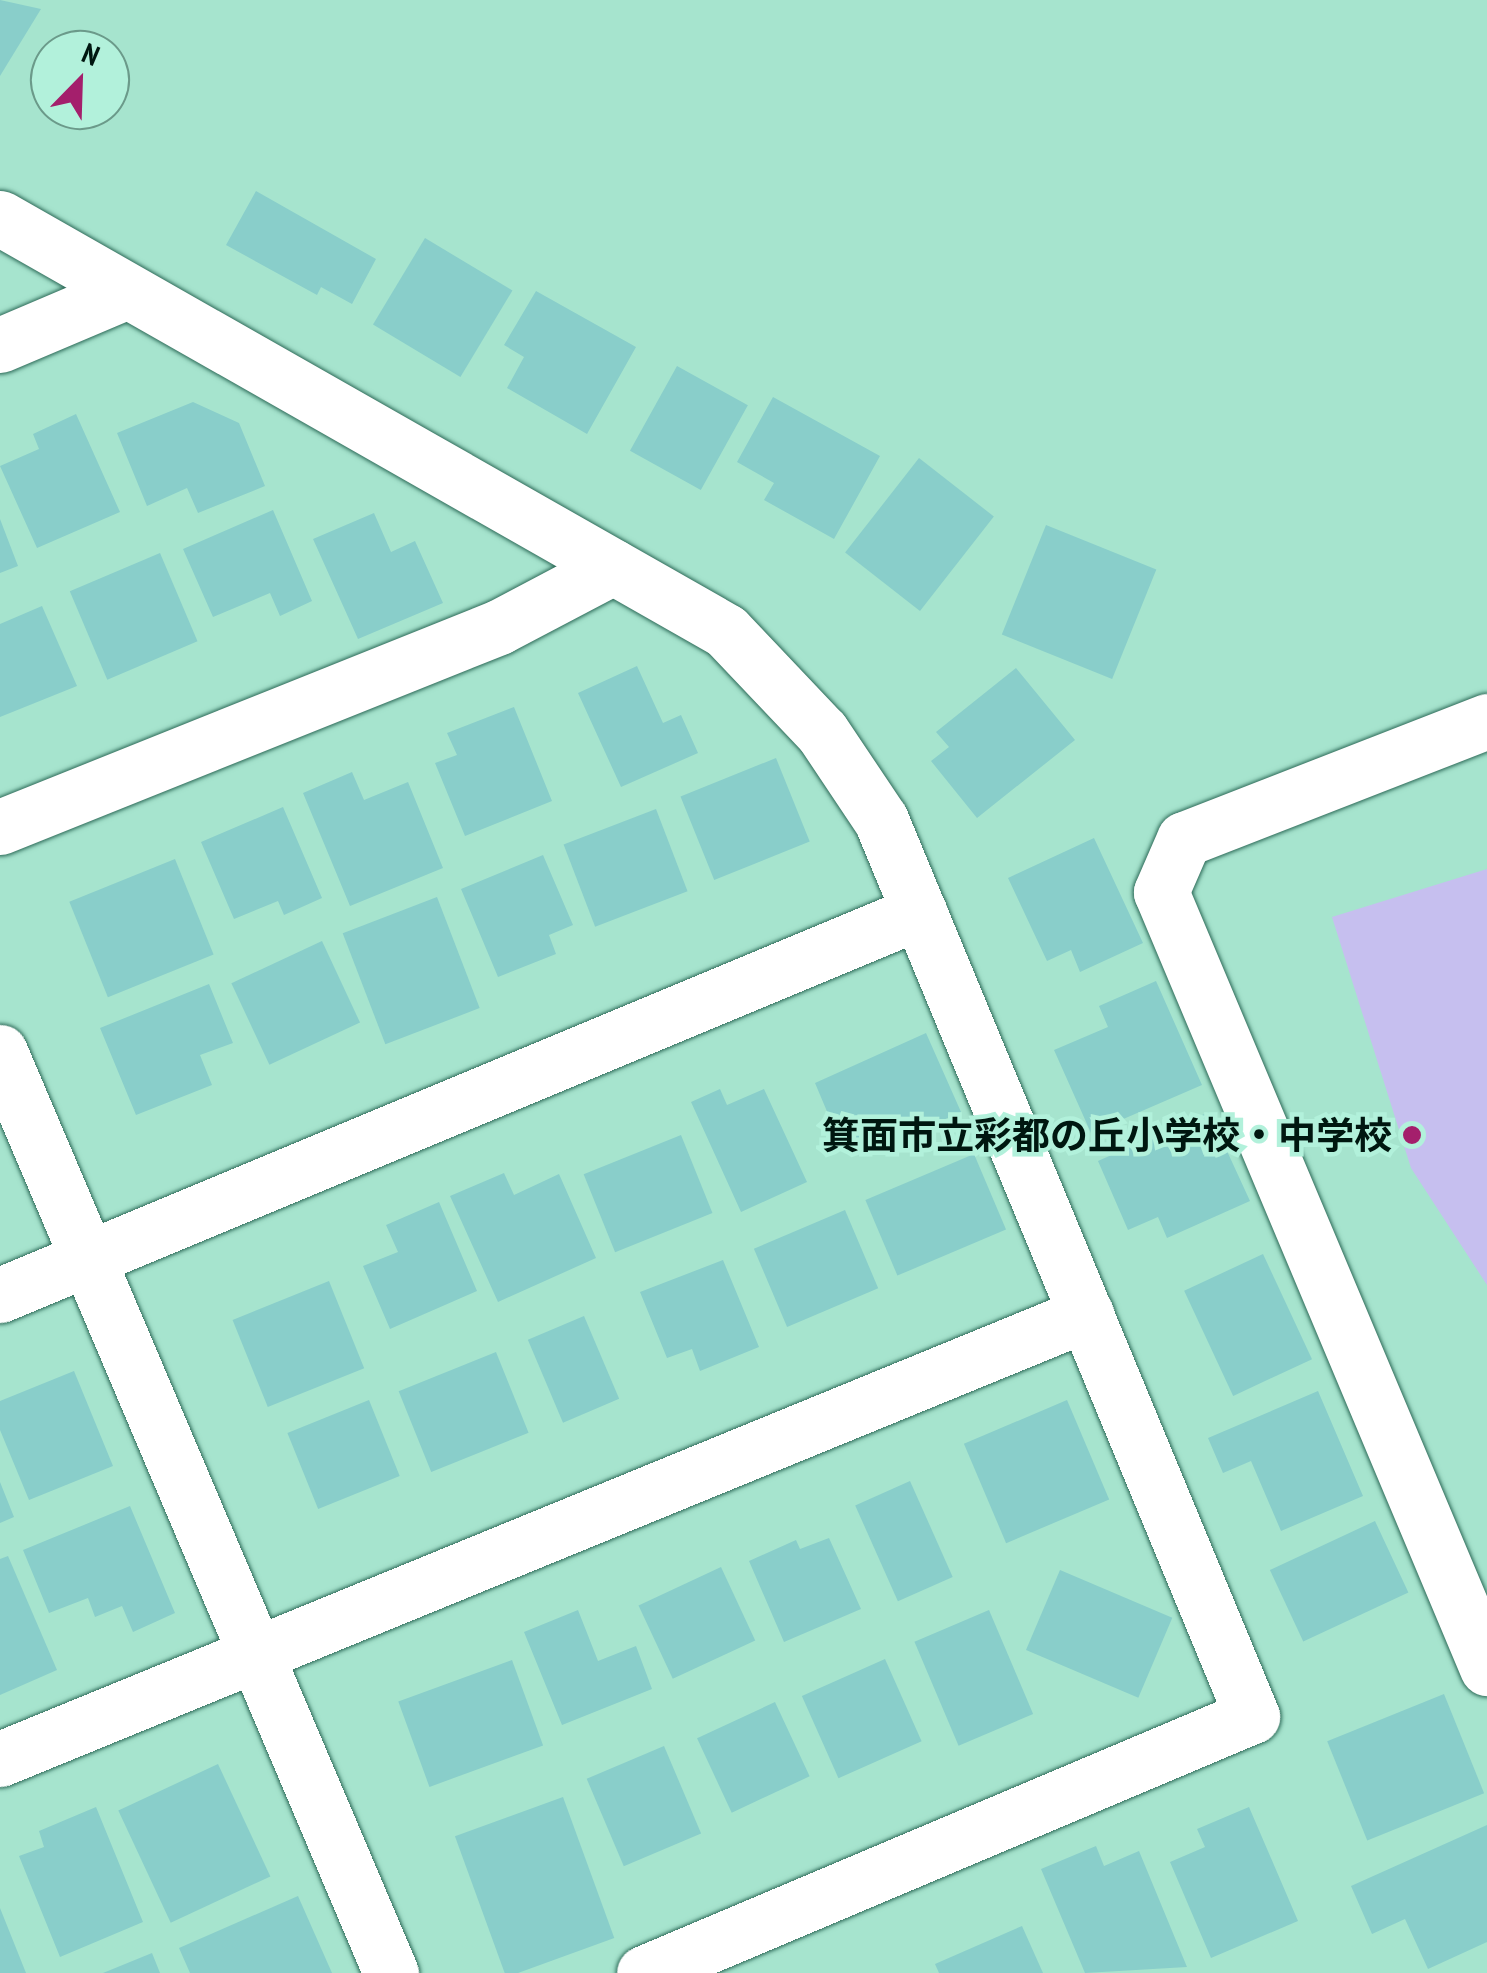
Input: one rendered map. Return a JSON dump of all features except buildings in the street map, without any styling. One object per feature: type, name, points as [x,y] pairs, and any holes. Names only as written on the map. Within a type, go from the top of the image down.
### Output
[{"type":"street","points":[[0,218],[726,631],[822,732],[881,820],[1252,1716],[644,1973]]},
{"type":"street","points":[[0,345],[125,292]]},
{"type":"street","points":[[0,827],[499,627],[612,567]]},
{"type":"street","points":[[1487,721],[1184,839],[1162,892],[1487,1668]]},
{"type":"street","points":[[0,1295],[919,912]]},
{"type":"street","points":[[0,1052],[391,1973]]},
{"type":"street","points":[[0,1758],[254,1650],[1086,1314]]},
{"type":"shaded area","points":[[1487,869],[1487,1285],[1411,1168],[1332,917]]},
{"type":"place","name":"箕面市立彩都の丘小学校・中学校","points":[[1412,1135]]}]
